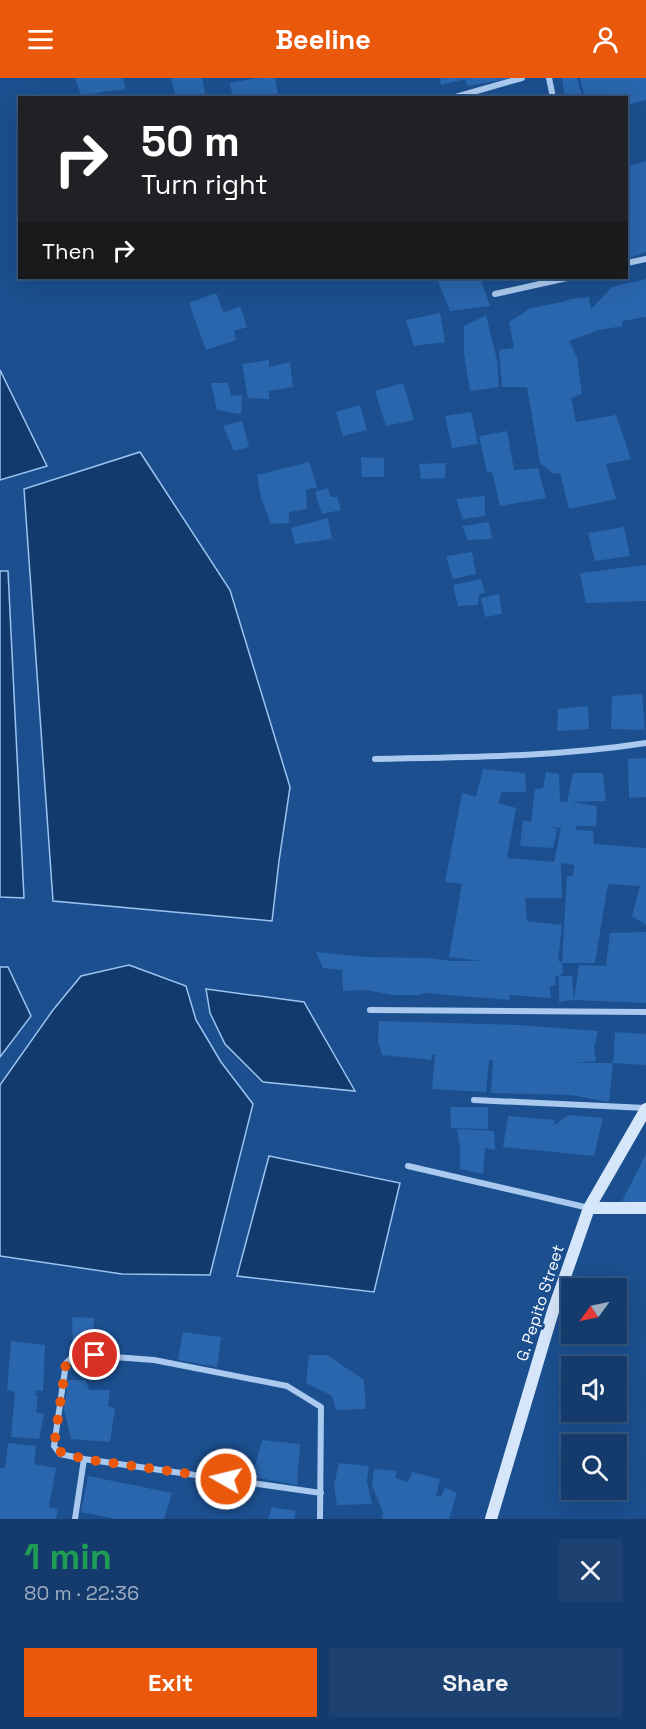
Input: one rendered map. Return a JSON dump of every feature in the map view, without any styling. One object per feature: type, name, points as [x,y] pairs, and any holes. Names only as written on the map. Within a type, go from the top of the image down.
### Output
[{"type":"street","points":[[459,96],[522,78]]},
{"type":"street","points":[[549,78],[553,96]]},
{"type":"street","points":[[628,263],[646,259]]},
{"type":"street","points":[[495,294],[562,279]]},
{"type":"street","points":[[375,759],[525,756],[597,751],[646,743]]},
{"type":"street","points":[[370,1010],[646,1012]]},
{"type":"street","points":[[474,1100],[646,1108]]},
{"type":"street","name":"G. Pepito Street","points":[[491,1519],[553,1311],[589,1208],[646,1108]]},
{"type":"street","points":[[408,1166],[589,1208],[646,1208]]},
{"type":"street","points":[[320,1519],[321,1493],[321,1407],[287,1386],[154,1360],[75,1354],[66,1363],[54,1446],[60,1454],[321,1493]]},
{"type":"street","points":[[75,1519],[84,1459]]},
{"type":"water","points":[[0,370],[47,466],[0,480]]},
{"type":"water","points":[[140,452],[230,590],[290,787],[272,921],[53,901],[24,489]]},
{"type":"water","points":[[0,571],[8,571],[24,898],[0,897]]},
{"type":"water","points":[[129,965],[186,986],[196,1020],[221,1062],[253,1104],[210,1275],[122,1274],[0,1256],[0,1085],[53,1010],[81,976]]},
{"type":"water","points":[[0,967],[8,967],[31,1016],[0,1057]]},
{"type":"water","points":[[206,989],[304,1002],[355,1091],[263,1082],[225,1044],[210,1013]]},
{"type":"water","points":[[269,1156],[400,1183],[374,1292],[237,1276]]},
{"type":"building","points":[[75,78],[123,78],[126,89],[81,95]]},
{"type":"building","points":[[171,78],[202,78],[206,96],[176,96]]},
{"type":"building","points":[[258,78],[275,78],[279,96],[233,96],[230,83]]},
{"type":"building","points":[[440,78],[507,79],[468,86],[465,79],[441,85]]},
{"type":"building","points":[[562,78],[577,78],[582,96],[565,96]]},
{"type":"building","points":[[580,78],[646,78],[646,100],[628,105],[628,96],[584,96]]},
{"type":"building","points":[[646,161],[646,252],[628,259],[628,166]]},
{"type":"building","points":[[480,279],[490,306],[450,311],[438,281]]},
{"type":"building","points":[[646,279],[646,317],[622,321],[623,326],[599,330],[569,341],[577,357],[582,394],[571,398],[576,422],[616,415],[631,459],[606,464],[616,499],[569,509],[560,473],[554,474],[540,463],[527,387],[502,387],[499,350],[514,348],[509,322],[531,308],[589,297],[591,309],[612,287]]},
{"type":"building","points":[[216,293],[224,313],[240,306],[247,327],[234,331],[236,340],[206,350],[189,303]]},
{"type":"building","points":[[440,313],[445,342],[414,346],[406,320]]},
{"type":"building","points":[[486,315],[497,360],[499,387],[470,391],[464,354],[464,326]]},
{"type":"building","points":[[269,360],[269,367],[290,362],[293,387],[269,391],[269,399],[248,398],[242,364]]},
{"type":"building","points":[[211,383],[228,383],[231,396],[242,395],[241,414],[217,410]]},
{"type":"building","points":[[403,383],[414,420],[386,426],[375,391]]},
{"type":"building","points":[[360,405],[367,430],[343,436],[336,412]]},
{"type":"building","points":[[471,412],[478,444],[452,448],[445,416]]},
{"type":"building","points":[[242,421],[249,447],[234,451],[223,426]]},
{"type":"building","points":[[507,431],[514,470],[538,468],[546,498],[500,506],[492,472],[487,472],[479,436]]},
{"type":"building","points":[[361,457],[384,458],[384,477],[362,477]]},
{"type":"building","points":[[309,462],[317,487],[306,490],[307,509],[289,512],[289,523],[271,524],[261,498],[257,475]]},
{"type":"building","points":[[446,463],[445,478],[421,479],[419,464]]},
{"type":"building","points":[[327,488],[331,497],[337,497],[341,510],[322,514],[315,492]]},
{"type":"building","points":[[485,496],[485,516],[463,519],[456,499]]},
{"type":"building","points":[[328,518],[332,539],[295,544],[291,528]]},
{"type":"building","points":[[489,522],[492,539],[468,540],[462,526]]},
{"type":"building","points":[[624,527],[630,556],[595,561],[588,533]]},
{"type":"building","points":[[472,552],[476,574],[453,579],[446,556]]},
{"type":"building","points":[[646,565],[646,601],[586,603],[580,573]]},
{"type":"building","points":[[481,579],[485,593],[479,594],[478,605],[458,606],[453,585]]},
{"type":"building","points":[[499,594],[502,614],[485,617],[481,598]]},
{"type":"building","points":[[642,694],[645,730],[611,729],[612,696]]},
{"type":"building","points":[[588,706],[589,729],[557,731],[558,709]]},
{"type":"building","points":[[646,758],[646,797],[629,798],[628,759]]},
{"type":"building","points":[[483,769],[525,773],[526,792],[502,792],[498,803],[516,808],[507,858],[554,862],[561,828],[550,827],[557,829],[553,848],[520,846],[523,820],[531,822],[535,789],[543,788],[546,772],[559,774],[560,801],[567,802],[573,773],[603,773],[606,801],[571,802],[597,806],[596,826],[576,826],[576,830],[593,831],[594,844],[646,848],[646,925],[632,916],[640,886],[608,884],[595,963],[562,963],[563,974],[555,977],[555,985],[550,986],[551,998],[509,995],[510,1000],[424,993],[392,995],[367,990],[343,991],[342,970],[323,968],[316,952],[366,957],[482,961],[449,957],[462,884],[445,882],[462,793],[476,797]],"holes":[[[561,863],[574,865],[573,876],[567,876],[562,963],[558,960],[562,925],[527,921],[525,898],[562,898]]]},
{"type":"building","points":[[646,932],[646,1003],[574,1000],[579,965],[606,966],[610,933]]},
{"type":"building","points":[[559,976],[572,976],[574,1000],[559,1002]]},
{"type":"building","points":[[379,1021],[518,1025],[598,1031],[594,1048],[596,1061],[575,1063],[613,1063],[609,1102],[571,1095],[491,1093],[493,1061],[489,1060],[486,1092],[432,1089],[435,1055],[431,1055],[432,1060],[382,1055],[378,1041]]},
{"type":"building","points":[[615,1032],[646,1034],[646,1065],[613,1063]]},
{"type":"building","points":[[450,1107],[488,1107],[488,1129],[451,1128]]},
{"type":"building","points":[[569,1115],[603,1118],[594,1156],[503,1147],[508,1116],[555,1120],[553,1126]]},
{"type":"building","points":[[457,1129],[494,1131],[495,1150],[485,1148],[483,1174],[460,1169]]},
{"type":"building","points":[[646,1154],[646,1206],[622,1201]]},
{"type":"building","points":[[72,1317],[94,1318],[93,1348],[73,1348]]},
{"type":"building","points":[[183,1332],[221,1337],[217,1367],[178,1360]]},
{"type":"building","points":[[11,1341],[45,1345],[43,1391],[36,1390],[35,1395],[38,1396],[36,1412],[44,1414],[39,1439],[11,1437],[15,1392],[7,1390]]},
{"type":"building","points":[[309,1355],[327,1355],[364,1380],[366,1409],[336,1410],[332,1396],[306,1383]]},
{"type":"building","points":[[68,1380],[86,1380],[89,1390],[110,1390],[108,1406],[115,1408],[110,1442],[71,1439],[64,1410]]},
{"type":"building","points":[[262,1440],[300,1444],[297,1485],[252,1477]]},
{"type":"building","points":[[8,1443],[36,1446],[34,1464],[56,1468],[49,1507],[58,1509],[56,1519],[0,1519],[0,1468],[5,1468]]},
{"type":"building","points":[[339,1463],[369,1466],[367,1481],[372,1504],[337,1505],[334,1485]]},
{"type":"building","points":[[374,1469],[397,1471],[395,1478],[408,1482],[412,1472],[440,1479],[436,1496],[441,1497],[445,1488],[457,1493],[449,1519],[382,1519],[383,1513],[372,1485]]},
{"type":"building","points":[[88,1476],[172,1493],[164,1519],[116,1519],[81,1512]]},
{"type":"building","points":[[272,1507],[296,1511],[294,1519],[268,1519]]},
{"type":"route","points":[[95,1355],[75,1354],[66,1363],[54,1446],[60,1454],[226,1479]]}]
